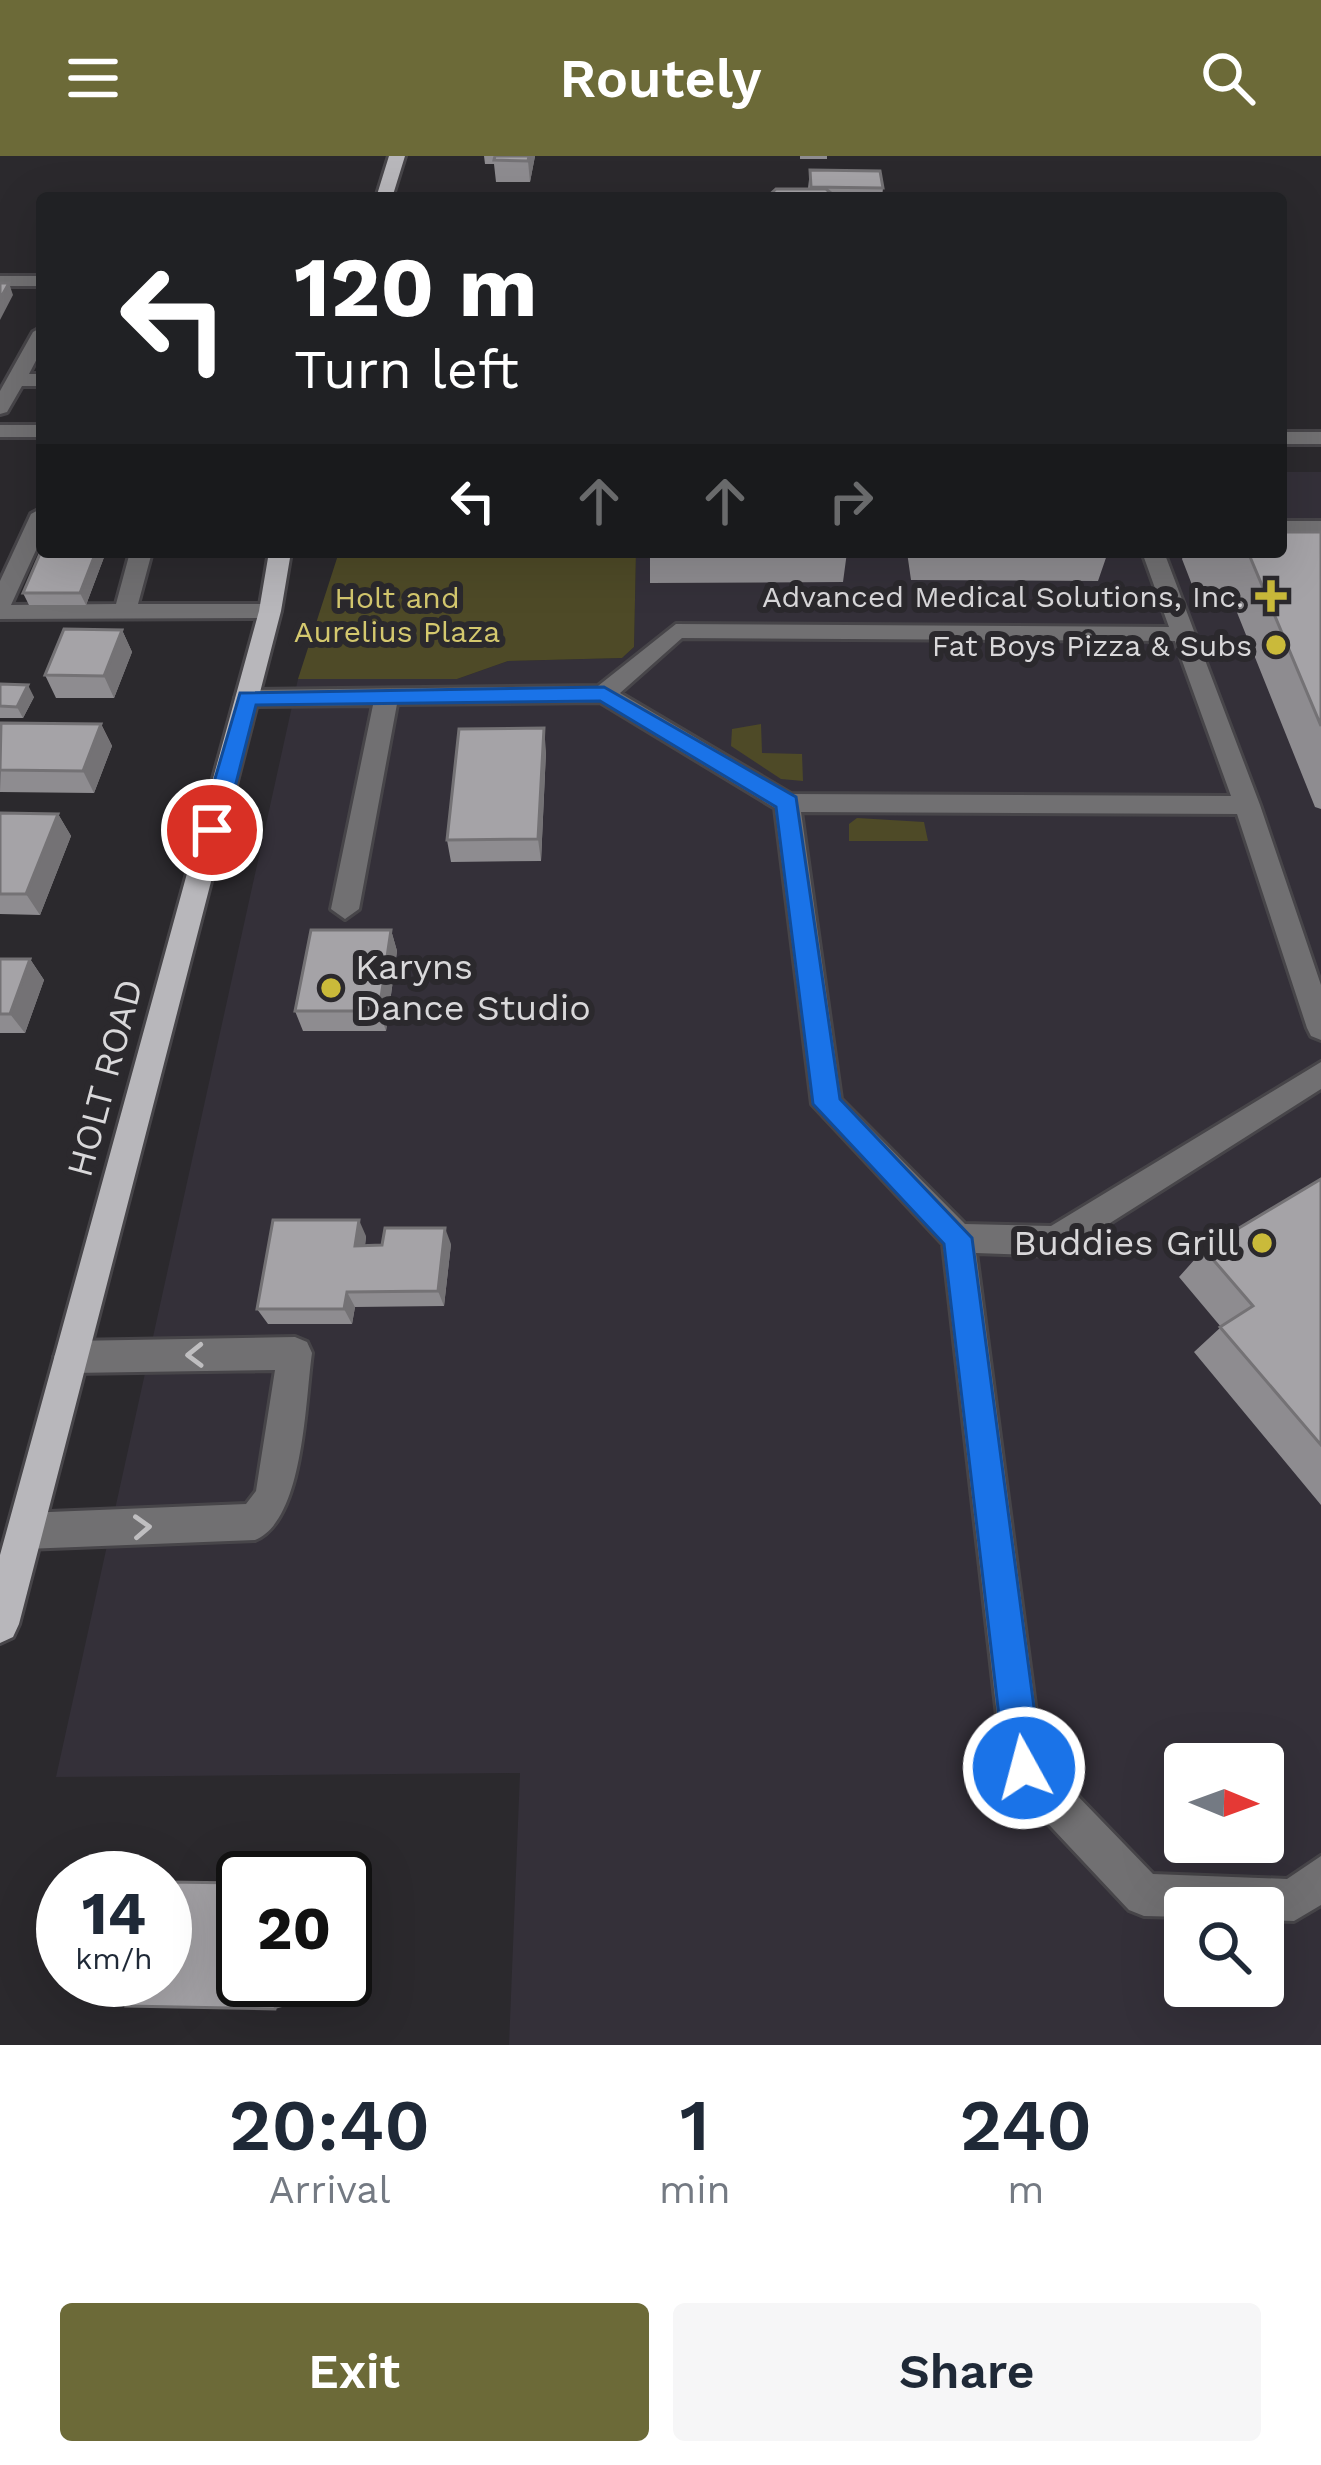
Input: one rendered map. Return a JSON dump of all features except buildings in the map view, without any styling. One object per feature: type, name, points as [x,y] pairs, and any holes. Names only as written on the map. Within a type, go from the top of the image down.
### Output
[{"type":"main road","points":[[385,192],[398,156]]},
{"type":"main road","name":"HOLT ROAD","points":[[0,1624],[270,611],[279,558]]},
{"type":"street","points":[[0,280],[36,281]]},
{"type":"street","points":[[0,408],[36,343]]},
{"type":"street","points":[[16,380],[36,380]]},
{"type":"street","points":[[0,431],[36,431]]},
{"type":"street","points":[[1287,438],[1321,438]]},
{"type":"street","points":[[1287,526],[1321,527]]},
{"type":"street","points":[[36,528],[0,609],[270,611]]},
{"type":"street","points":[[125,611],[139,558]]},
{"type":"street","points":[[1155,558],[1247,805],[1321,1028]]},
{"type":"street","points":[[604,694],[676,631],[1184,634]]},
{"type":"street","points":[[247,698],[604,694],[788,803],[1247,805]]},
{"type":"street","points":[[345,909],[387,696]]},
{"type":"street","points":[[788,803],[827,1104],[958,1238],[1024,1768],[1144,1894],[1294,1900],[1321,1877]]},
{"type":"street","points":[[958,1238],[1055,1241],[1321,1074]]},
{"type":"street","points":[[25,1531],[255,1522],[273,1498],[296,1354],[71,1357]]},
{"type":"shaded area","points":[[1287,472],[1321,472],[1321,2045],[509,2045],[520,1773],[56,1777],[298,679],[457,679],[508,661],[622,658],[634,647],[636,558],[1287,558]]},
{"type":"green space","name":"Holt and Aurelius Plaza","points":[[337,558],[636,558],[634,647],[622,658],[508,661],[457,679],[298,679]]},
{"type":"green space","points":[[761,724],[762,753],[802,754],[803,781],[781,779],[731,746],[732,729]]},
{"type":"green space","points":[[857,818],[924,822],[928,841],[849,841],[849,824]]},
{"type":"place","name":"Advanced Medical Solutions, Inc.","points":[[1271,596]]},
{"type":"place","name":"Fat Boys Pizza & Subs","points":[[1276,645]]},
{"type":"place","name":"Karyns Dance Studio","points":[[331,988]]},
{"type":"place","name":"Buddies Grill","points":[[1262,1243]]},
{"type":"route","points":[[212,830],[247,698],[604,694],[788,803],[827,1104],[958,1238],[1024,1768]]}]
